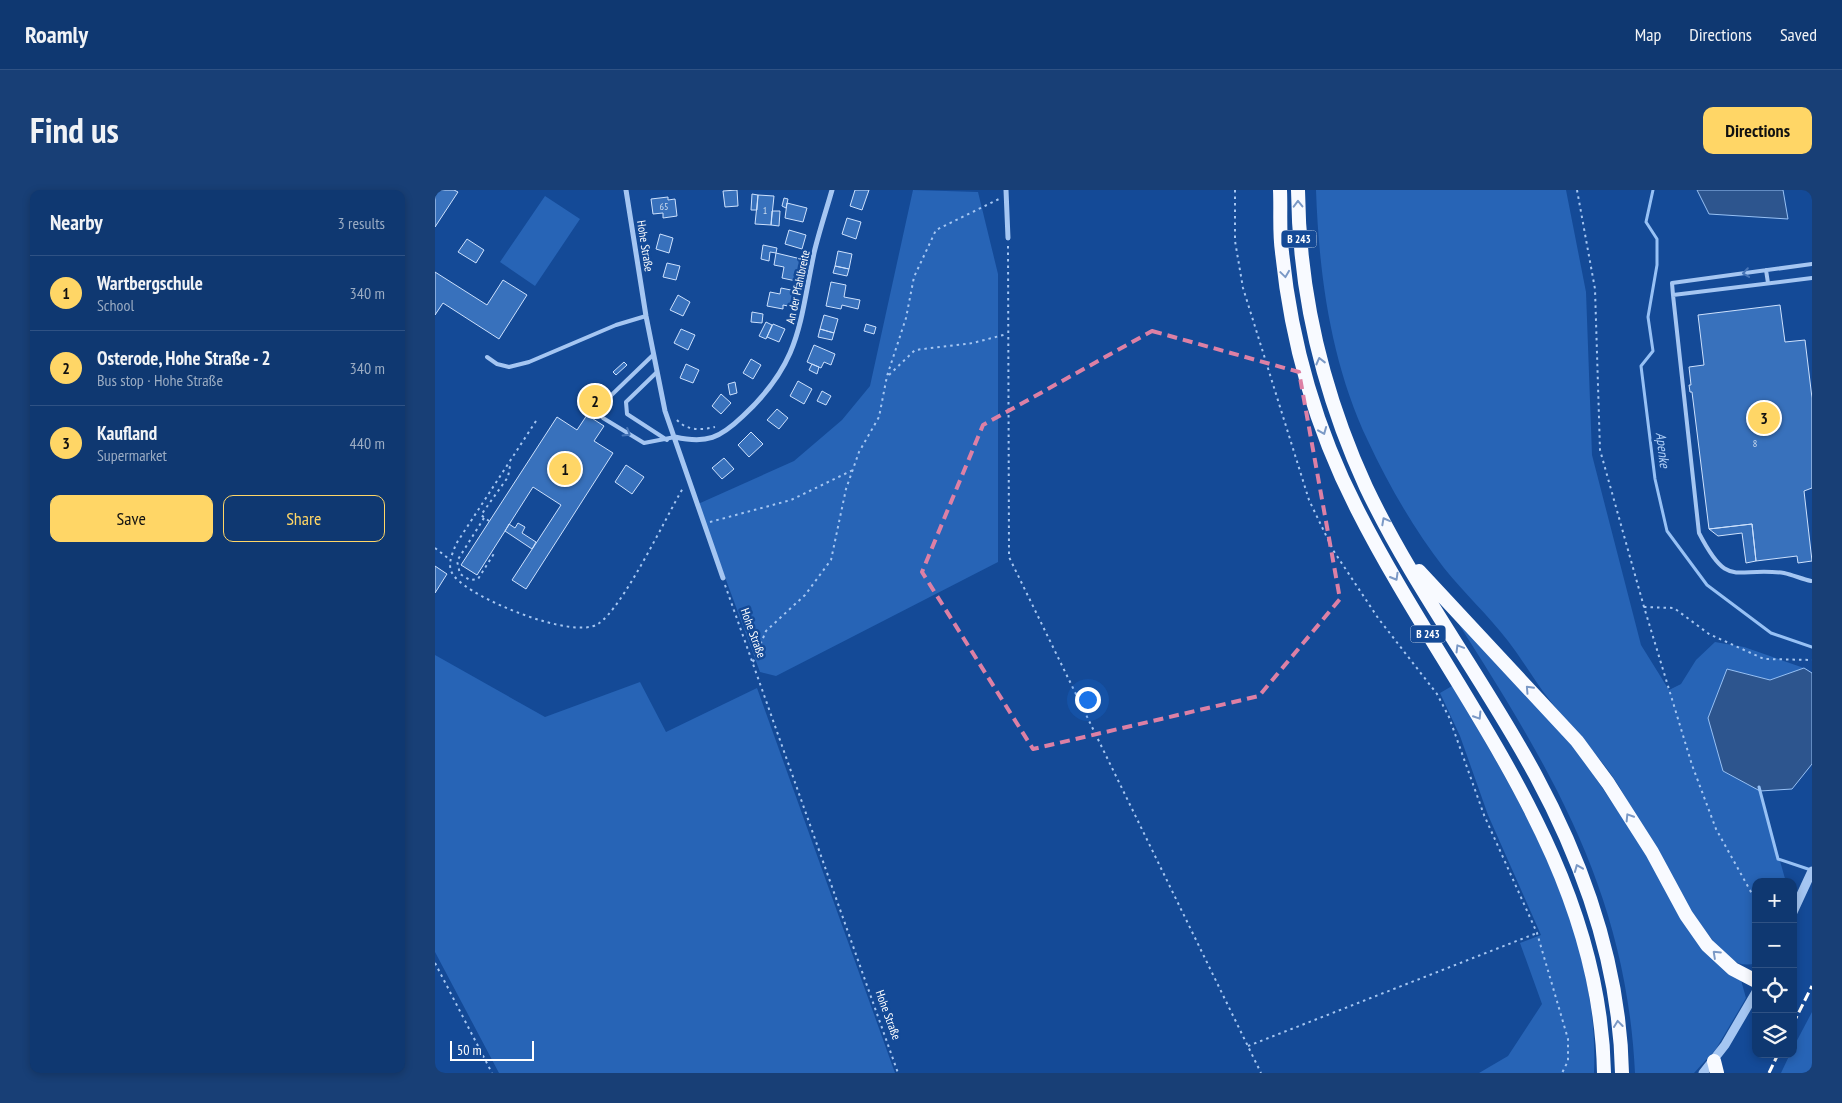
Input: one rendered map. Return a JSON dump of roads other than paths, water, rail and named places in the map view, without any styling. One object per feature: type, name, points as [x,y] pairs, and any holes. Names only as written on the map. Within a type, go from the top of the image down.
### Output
[{"type":"highway","name":"B 243","points":[[1280,190],[1281,250],[1288,297],[1301,359],[1321,425],[1361,516],[1422,625],[1507,764],[1548,844],[1576,914],[1587,952],[1598,1007],[1605,1073]]},
{"type":"highway","name":"B 243","points":[[1298,190],[1300,249],[1305,287],[1325,381],[1342,429],[1367,488],[1402,554],[1535,775],[1571,851],[1585,886],[1607,958],[1619,1032],[1621,1073]]},
{"type":"highway","points":[[1402,554],[1577,742],[1608,782],[1652,852],[1686,915],[1707,946],[1733,969],[1752,979]]},
{"type":"street","name":"Hohe Straße","points":[[626,190],[656,373],[665,411],[675,437],[687,479],[723,578]]},
{"type":"street","name":"An der Pfahlbreite","points":[[675,437],[696,442],[713,438],[729,430],[758,402],[776,379],[789,357],[801,325],[815,252],[832,190]]},
{"type":"street","points":[[1006,193],[1008,238]]},
{"type":"street","points":[[1797,903],[1810,875]]},
{"type":"street","points":[[1703,1073],[1715,1067],[1752,999]]},
{"type":"lane","points":[[1811,581],[1784,573],[1736,574],[1725,570],[1711,557],[1699,533],[1672,283],[1812,264]]},
{"type":"lane","points":[[1766,270],[1768,283]]},
{"type":"lane","points":[[1673,295],[1812,278]]},
{"type":"lane","points":[[487,357],[497,364],[509,366],[529,362],[617,325],[646,316]]},
{"type":"lane","points":[[653,355],[596,410],[603,418],[644,443],[661,442],[675,437]]},
{"type":"lane","points":[[656,373],[626,402],[627,414],[667,440]]},
{"type":"waterway","name":"Apenke","points":[[1653,190],[1646,222],[1657,239],[1657,265],[1648,317],[1653,351],[1641,366],[1655,479],[1667,531],[1707,585],[1771,633],[1812,647]]},
{"type":"waterway","name":"Apenke","points":[[1759,787],[1778,859],[1811,870]]},
{"type":"railway","points":[[1797,1016],[1812,986]]},
{"type":"railway","points":[[1769,1073],[1776,1058]]},
{"type":"place","name":"Osterode, Hohe Straße - 2","points":[[595,401]]},
{"type":"place","name":"Kaufland","points":[[1764,418]]},
{"type":"place","name":"Wartbergschule","points":[[565,469]]}]
